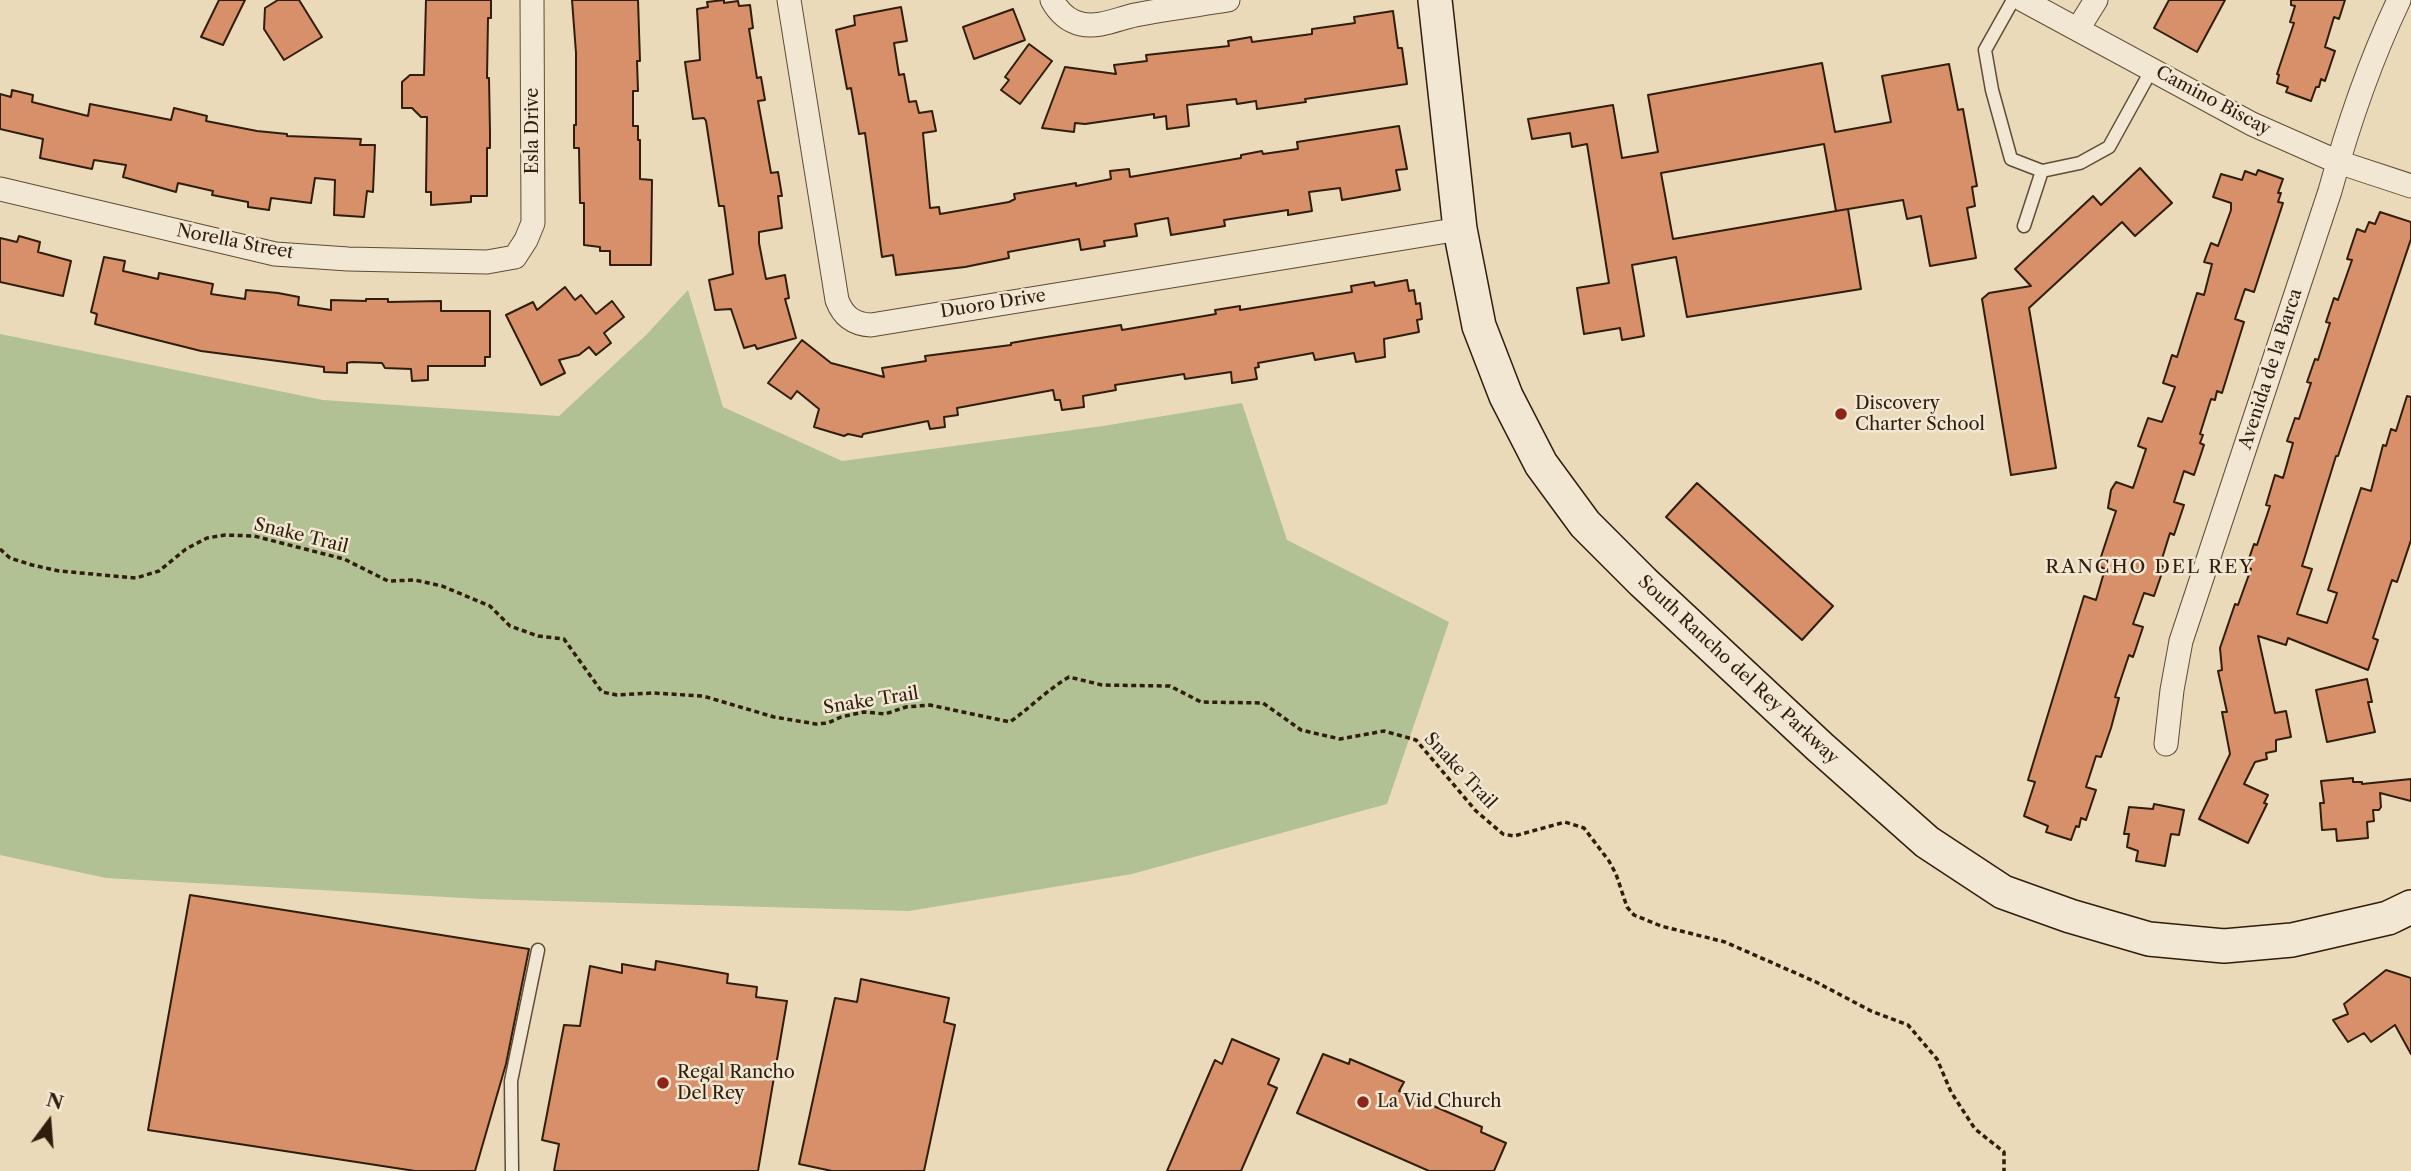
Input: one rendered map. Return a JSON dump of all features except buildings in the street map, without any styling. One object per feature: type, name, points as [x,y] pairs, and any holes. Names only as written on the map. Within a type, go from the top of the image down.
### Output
[{"type":"street","name":"Esla Drive","points":[[516,257],[533,223],[533,0]]},
{"type":"street","name":"Duoro Drive","points":[[789,0],[837,300],[845,315],[861,324],[871,325],[1460,229]]},
{"type":"street","points":[[1052,0],[1060,13],[1069,19],[1091,25],[1134,15],[1228,0]]},
{"type":"street","name":"South Rancho del Rey Parkway","points":[[1434,0],[1460,229],[1479,327],[1506,396],[1541,464],[1585,524],[1790,720],[1927,842],[2003,892],[2070,916],[2149,939],[2224,946],[2292,940],[2388,918],[2411,906]]},
{"type":"street","name":"Camino Biscay","points":[[2023,0],[2252,124],[2338,162],[2411,186]]},
{"type":"street","points":[[2078,29],[2096,0]]},
{"type":"street","name":"Avenida de la Barca","points":[[2166,744],[2181,641],[2352,117],[2384,31],[2399,0]]},
{"type":"street","name":"Norella Street","points":[[0,189],[275,254],[348,259],[487,262],[516,257]]},
{"type":"lane","points":[[2013,0],[1985,50],[1992,90],[2011,159],[2042,171],[2080,163],[2109,147],[2152,69]]},
{"type":"lane","points":[[2024,226],[2042,171]]},
{"type":"lane","points":[[513,1171],[511,1081],[538,950]]},
{"type":"path","name":"Snake Trail","points":[[0,549],[10,558],[59,571],[136,578],[159,571],[186,549],[207,538],[225,535],[254,536],[344,559],[388,581],[415,579],[442,586],[491,606],[510,626],[538,636],[564,639],[603,692],[617,695],[653,693],[703,696],[799,722],[828,723],[864,712],[885,714],[930,705],[1010,722],[1035,704],[1049,689],[1069,677],[1102,685],[1170,686],[1201,702],[1263,703],[1301,730],[1340,739],[1384,732],[1416,740],[1476,811],[1503,834],[1514,836],[1565,822],[1584,828],[1609,861],[1627,907],[1634,915],[1661,926],[1725,942],[1816,982],[1871,1011],[1908,1025],[1937,1059],[1951,1092],[1975,1129],[2004,1152],[2004,1171]]},
{"type":"green space","points":[[688,290],[723,407],[842,461],[1103,426],[1242,403],[1287,540],[1449,622],[1387,804],[1132,874],[909,911],[482,899],[106,878],[0,855],[0,334],[323,400],[559,416],[646,335]]},
{"type":"place","name":"Discovery Charter School","points":[[1841,414]]},
{"type":"place","name":"Regal Rancho Del Rey","points":[[663,1083]]},
{"type":"place","name":"La Vid Church","points":[[1363,1102]]},
{"type":"district","name":"RANCHO DEL REY","points":[[2150,568]]}]
